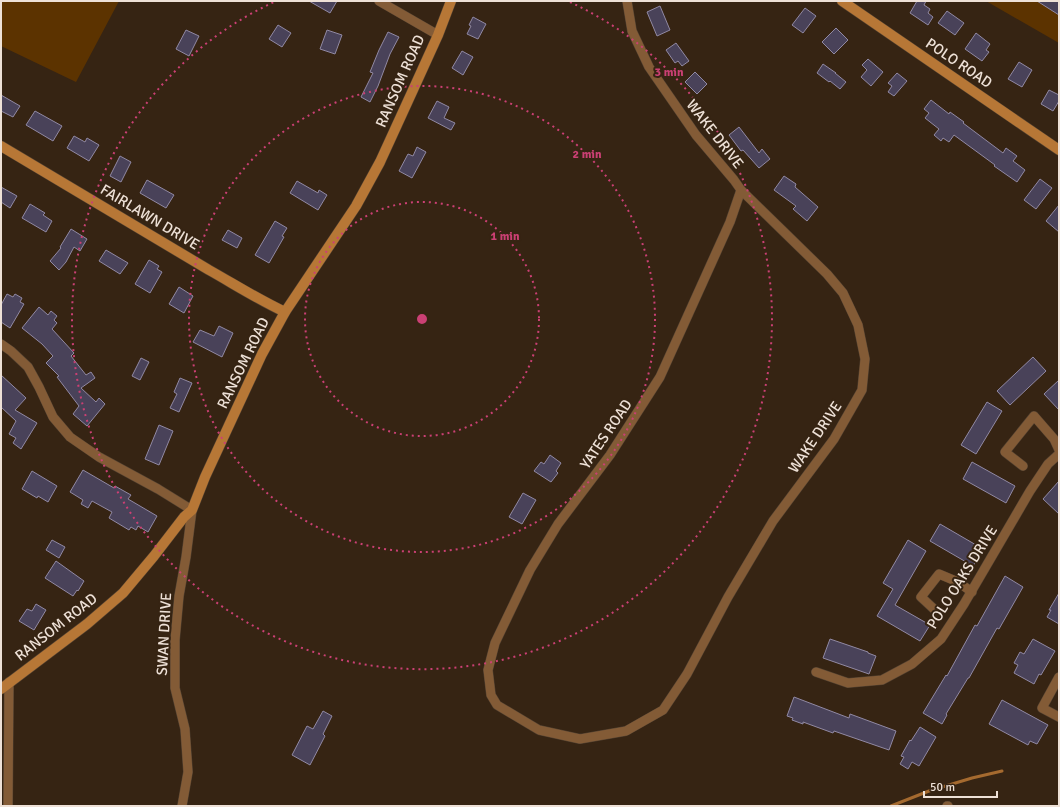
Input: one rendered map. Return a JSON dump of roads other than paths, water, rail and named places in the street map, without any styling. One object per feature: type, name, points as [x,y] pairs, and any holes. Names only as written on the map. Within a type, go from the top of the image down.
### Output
[{"type":"street","points":[[379,1],[438,35]]},
{"type":"street","name":"RANSOM ROAD","points":[[1,689],[87,624],[123,593],[184,517],[192,510],[205,477],[262,354],[285,312],[356,206],[380,162],[438,35],[451,1]]},
{"type":"street","name":"WAKE DRIVE","points":[[490,687],[491,695],[497,705],[540,730],[580,739],[626,731],[662,710],[687,674],[728,597],[773,521],[834,440],[862,390],[865,360],[860,331],[843,292],[827,274],[741,190],[696,135],[648,67],[632,31],[627,1]]},
{"type":"street","name":"POLO ROAD","points":[[842,1],[1059,150]]},
{"type":"street","name":"FAIRLAWN DRIVE","points":[[1,146],[238,286],[264,303],[285,312]]},
{"type":"street","name":"YATES ROAD","points":[[490,687],[488,670],[495,642],[530,570],[558,524],[610,455],[660,377],[730,222],[741,190]]},
{"type":"street","points":[[1,344],[28,367],[53,417],[70,437],[99,457],[158,489],[192,510]]},
{"type":"street","points":[[1023,466],[1005,452],[1034,416],[1054,439],[1059,450]]},
{"type":"street","name":"POLO OAKS DRIVE","points":[[816,672],[848,683],[882,680],[912,664],[941,639],[972,592],[1030,491],[1048,464],[1059,454]]},
{"type":"street","name":"SWAN DRIVE","points":[[182,806],[188,772],[185,729],[176,688],[175,640],[179,596],[192,510]]},
{"type":"street","points":[[935,610],[920,597],[939,574],[958,582],[972,592]]},
{"type":"street","points":[[1059,677],[1042,708],[1059,717]]},
{"type":"street","points":[[8,806],[9,682]]},
{"type":"waterway","points":[[891,806],[929,791],[1002,771]]}]
